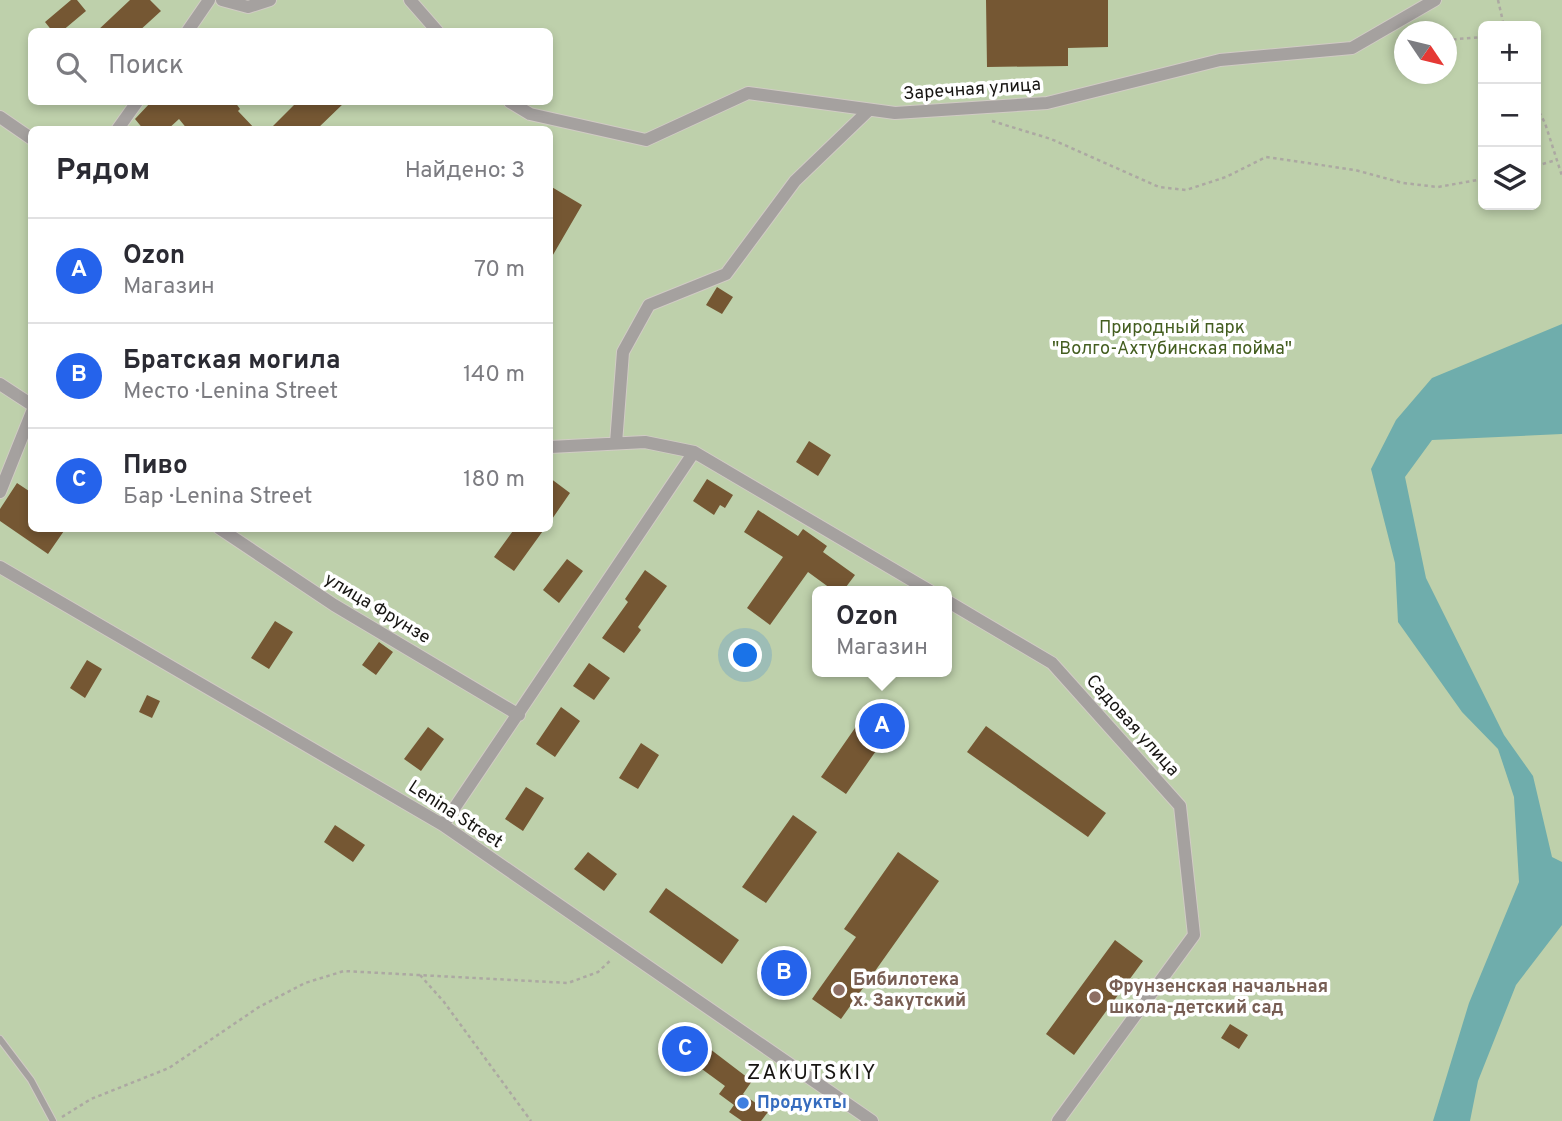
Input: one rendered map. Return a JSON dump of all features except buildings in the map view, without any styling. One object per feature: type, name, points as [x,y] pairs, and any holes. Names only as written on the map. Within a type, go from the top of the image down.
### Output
[{"type":"street","points":[[190,28],[209,0]]},
{"type":"street","points":[[222,0],[248,7],[270,0]]},
{"type":"street","points":[[410,0],[434,28]]},
{"type":"street","name":"Заречная улица","points":[[515,105],[530,114],[646,140],[748,93],[894,113],[1047,103],[1220,60],[1352,48],[1436,0]]},
{"type":"street","points":[[120,126],[135,105]]},
{"type":"street","points":[[615,443],[623,352],[649,305],[726,274],[795,181],[869,110]]},
{"type":"street","points":[[0,117],[28,136]]},
{"type":"street","points":[[0,384],[28,402]]},
{"type":"street","points":[[0,492],[28,422]]},
{"type":"street","points":[[553,447],[645,442],[694,452],[922,586]]},
{"type":"street","points":[[443,825],[694,452]]},
{"type":"street","name":"улица Фрунзе","points":[[225,532],[334,605],[519,715]]},
{"type":"street","name":"Lenina Street","points":[[0,567],[443,825],[872,1121]]},
{"type":"street","name":"Садовая улица","points":[[952,604],[1052,663],[1180,806],[1194,935],[1058,1121]]},
{"type":"lane","points":[[0,1039],[32,1080],[55,1121]]},
{"type":"path","points":[[1498,0],[1503,21]]},
{"type":"path","points":[[1457,39],[1478,37]]},
{"type":"path","points":[[1541,115],[1562,176]]},
{"type":"path","points":[[990,120],[1051,139],[1160,187],[1186,190],[1226,177],[1266,157],[1355,170],[1403,183],[1438,187],[1478,180]]},
{"type":"path","points":[[1541,164],[1556,160]]},
{"type":"path","points":[[55,1121],[91,1098],[169,1068],[259,1007],[305,983],[344,971],[493,976],[568,983],[597,972],[624,950]]},
{"type":"path","points":[[420,975],[444,1002],[531,1121]]},
{"type":"green space","name":"Природный парк \"Волго-Ахтубинская пойма\"","points":[[0,0],[1562,0],[1562,1121],[0,1121]]},
{"type":"water","points":[[1562,324],[1562,434],[1432,440],[1405,477],[1426,578],[1504,735],[1533,776],[1552,857],[1562,862],[1562,925],[1516,985],[1478,1081],[1470,1121],[1433,1121],[1469,1003],[1519,882],[1514,797],[1498,749],[1462,712],[1398,622],[1395,563],[1371,469],[1396,420],[1432,378]]},
{"type":"place","name":"Ozon","points":[[882,726]]},
{"type":"place","name":"Братская могила","points":[[784,973]]},
{"type":"place","name":"Бибилотека х. Закутский","points":[[839,990]]},
{"type":"place","name":"Фрунзенская начальная школа-детский сад","points":[[1095,997]]},
{"type":"place","name":"Пиво","points":[[685,1049]]},
{"type":"place","name":"Продукты","points":[[743,1103]]},
{"type":"district","name":"ZAKUTSKIY","points":[[812,1073]]}]
